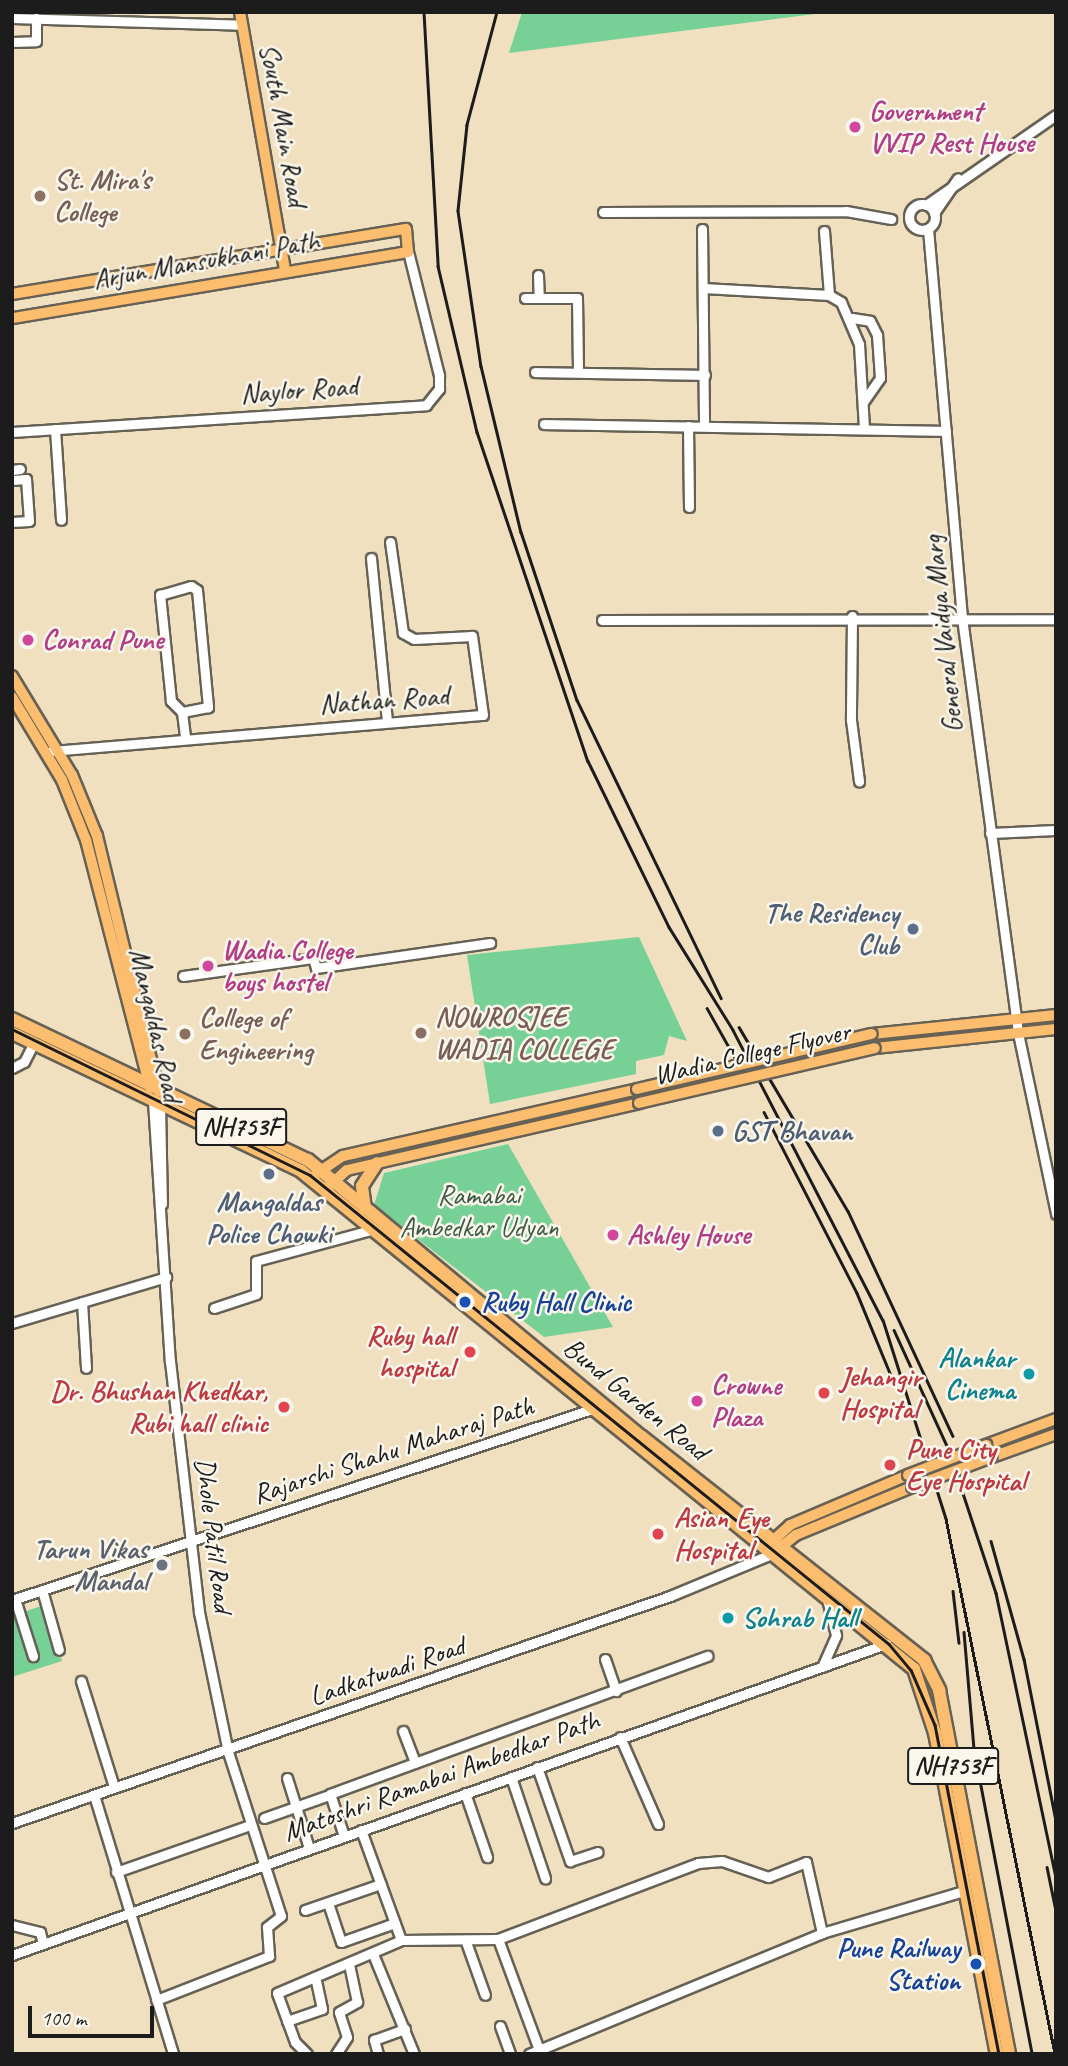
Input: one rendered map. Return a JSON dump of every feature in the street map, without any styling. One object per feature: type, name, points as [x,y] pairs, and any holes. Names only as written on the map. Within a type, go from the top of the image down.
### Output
[{"type":"highway","name":"Bund Garden Road","points":[[12,1019],[155,1096]]},
{"type":"highway","name":"Bund Garden Road","points":[[12,1033],[155,1096],[316,1174],[589,1410],[775,1545]]},
{"type":"highway","points":[[365,1208],[362,1186],[377,1163]]},
{"type":"highway","name":"Bund Garden Road","points":[[329,1185],[365,1208],[377,1226],[775,1545]]},
{"type":"highway","name":"NH753F","points":[[775,1545],[827,1600],[886,1644],[921,1679],[997,2054]]},
{"type":"highway","name":"NH753F","points":[[775,1545],[911,1647],[932,1672],[1009,2054]]},
{"type":"main road","name":"South Main Road","points":[[240,12],[285,269]]},
{"type":"main road","name":"Arjun Mansukhani Path","points":[[12,294],[281,246],[406,229],[408,252],[285,269],[12,318]]},
{"type":"main road","name":"Mangaldas Road","points":[[12,676],[52,750],[86,840],[155,1096]]},
{"type":"main road","name":"Mangaldas Road","points":[[12,697],[52,750]]},
{"type":"main road","points":[[1017,1018],[1056,1015]]},
{"type":"main road","name":"Wadia College Flyover","points":[[316,1174],[343,1156],[872,1034],[1017,1018]]},
{"type":"main road","points":[[1018,1033],[1056,1029]]},
{"type":"main road","name":"Wadia College Flyover","points":[[377,1163],[875,1048],[1018,1033]]},
{"type":"main road","points":[[329,1185],[377,1163]]},
{"type":"main road","points":[[775,1545],[908,1475],[1056,1419]]},
{"type":"main road","points":[[775,1545],[912,1487],[1056,1434]]},
{"type":"street","points":[[12,18],[71,15],[242,25]]},
{"type":"street","points":[[12,42],[36,41],[36,18]]},
{"type":"street","points":[[958,178],[934,213],[928,229],[913,228],[908,218],[913,207],[926,205],[958,178],[1056,115]]},
{"type":"street","points":[[926,205],[934,213]]},
{"type":"street","points":[[603,212],[846,211],[891,219]]},
{"type":"street","points":[[702,229],[704,426]]},
{"type":"street","name":"General Vaidya Marg","points":[[928,229],[962,618],[1018,1033],[1056,1214]]},
{"type":"street","points":[[824,231],[829,295],[852,318],[870,321],[877,335],[880,378],[863,402]]},
{"type":"street","name":"Naylor Road","points":[[12,432],[426,405],[439,389],[439,375],[408,252]]},
{"type":"street","points":[[538,275],[539,298]]},
{"type":"street","points":[[703,288],[829,295]]},
{"type":"street","points":[[525,298],[577,298],[578,372]]},
{"type":"street","points":[[852,318],[864,428]]},
{"type":"street","points":[[535,372],[705,375]]},
{"type":"street","points":[[544,424],[946,431]]},
{"type":"street","points":[[688,426],[689,507]]},
{"type":"street","points":[[55,429],[61,520]]},
{"type":"street","points":[[12,480],[26,479],[29,521],[12,522]]},
{"type":"street","name":"Nathan Road","points":[[52,750],[184,737],[483,715],[472,636],[414,639],[404,634],[390,542]]},
{"type":"street","points":[[370,558],[387,721]]},
{"type":"street","points":[[183,712],[208,707],[197,590],[191,586],[160,595],[171,701],[183,712],[184,737]]},
{"type":"street","points":[[852,616],[851,720],[859,781]]},
{"type":"street","points":[[602,620],[852,616],[1056,619]]},
{"type":"street","points":[[990,833],[1056,830]]},
{"type":"street","points":[[183,976],[313,958],[316,968],[490,943]]},
{"type":"street","points":[[12,1068],[24,1062],[34,1042]]},
{"type":"street","name":"Mangaldas Road","points":[[155,1096],[162,1204]]},
{"type":"street","name":"Dhole Patil Road","points":[[156,2000],[271,1954],[267,1927],[281,1916],[261,1864],[228,1752],[191,1540],[166,1277],[162,1204]]},
{"type":"street","points":[[214,1308],[256,1294],[256,1261],[377,1226]]},
{"type":"street","points":[[12,1323],[166,1277]]},
{"type":"street","points":[[82,1302],[86,1368]]},
{"type":"street","name":"Rajarshi Shahu Maharaj Path","points":[[14,1600],[589,1410]]},
{"type":"street","name":"Ladkatwadi Road","points":[[12,1823],[114,1787],[228,1752],[752,1566],[775,1545]]},
{"type":"street","points":[[42,1590],[59,1650]]},
{"type":"street","points":[[14,1600],[33,1656]]},
{"type":"street","points":[[822,1667],[836,1635],[827,1600]]},
{"type":"street","name":"Matoshri Ramabai Ambedkar Path","points":[[12,1955],[261,1864],[886,1644]]},
{"type":"street","points":[[344,1836],[331,1794],[708,1656]]},
{"type":"street","points":[[605,1659],[616,1691]]},
{"type":"street","points":[[81,1681],[114,1787]]},
{"type":"street","points":[[403,1731],[415,1763]]},
{"type":"street","points":[[620,1737],[657,1824]]},
{"type":"street","points":[[537,1767],[570,1861],[598,1852]]},
{"type":"street","points":[[511,1777],[545,1878]]},
{"type":"street","points":[[287,1778],[309,1848]]},
{"type":"street","points":[[465,1793],[487,1857]]},
{"type":"street","points":[[94,1795],[173,2054]]},
{"type":"street","points":[[264,1818],[326,1796]]},
{"type":"street","points":[[116,1872],[250,1825]]},
{"type":"street","points":[[361,1830],[401,1940]]},
{"type":"street","points":[[302,2052],[277,1993],[401,1940],[466,1942],[498,1939],[698,1863],[722,1861],[768,1877],[806,1862],[822,1933]]},
{"type":"street","points":[[304,1910],[381,1884]]},
{"type":"street","points":[[529,2054],[822,1933],[964,1891]]},
{"type":"street","points":[[328,1903],[341,1942],[395,1923]]},
{"type":"street","points":[[12,1924],[40,1933],[43,1944]]},
{"type":"street","points":[[498,1939],[539,2050]]},
{"type":"street","points":[[466,1942],[485,1995]]},
{"type":"street","points":[[373,1954],[414,2054]]},
{"type":"street","points":[[336,2054],[347,2037],[339,2012],[357,2002],[349,1963]]},
{"type":"street","points":[[287,2021],[322,2009],[315,1977]]},
{"type":"street","points":[[499,2026],[510,2054]]},
{"type":"street","points":[[378,2054],[374,2040],[405,2029]]},
{"type":"green space","points":[[522,12],[831,12],[509,53]]},
{"type":"green space","points":[[639,937],[687,1041],[669,1036],[664,1055],[636,1061],[636,1074],[490,1104],[467,955]]},
{"type":"green space","name":"Ramabai Ambedkar Udyan","points":[[508,1144],[613,1327],[544,1337],[374,1205],[384,1173]]},
{"type":"green space","points":[[44,1605],[62,1661],[12,1677],[12,1616]]},
{"type":"railway","points":[[424,12],[438,266],[477,432],[588,761],[669,927],[733,1030],[883,1320],[946,1519],[1055,2054]]},
{"type":"railway","points":[[497,12],[467,125],[458,211],[481,366],[521,532],[577,700],[721,998]]},
{"type":"railway","points":[[707,1008],[748,1081]]},
{"type":"railway","points":[[739,1027],[848,1211],[953,1436]]},
{"type":"railway","points":[[12,1029],[310,1175],[889,1644],[911,1670],[935,1725],[999,2054]]},
{"type":"railway","points":[[764,1112],[857,1293],[890,1373]]},
{"type":"railway","points":[[894,1330],[948,1448],[996,1593],[1056,1878]]},
{"type":"railway","points":[[991,1541],[1024,1659],[1056,1820]]},
{"type":"railway","points":[[953,1591],[959,1643]]},
{"type":"railway","points":[[964,1632],[974,1749],[1032,2054]]},
{"type":"railway","points":[[1047,1867],[1056,1911]]},
{"type":"place","name":"Government VVIP Rest House","points":[[855,127]]},
{"type":"place","name":"St. Mira's College","points":[[40,196]]},
{"type":"place","name":"Conrad Pune","points":[[28,640]]},
{"type":"place","name":"The Residency Club","points":[[913,929]]},
{"type":"place","name":"Wadia College boys hostel","points":[[208,966]]},
{"type":"place","name":"NOWROSJEE WADIA COLLEGE","points":[[421,1033]]},
{"type":"place","name":"College of Engineering","points":[[185,1034]]},
{"type":"place","name":"GST Bhavan","points":[[718,1131]]},
{"type":"place","name":"Mangaldas Police Chowki","points":[[269,1174]]},
{"type":"place","name":"Ashley House","points":[[613,1235]]},
{"type":"place","name":"Ruby Hall Clinic","points":[[465,1302]]},
{"type":"place","name":"Ruby hall hospital","points":[[470,1352]]},
{"type":"place","name":"Alankar Cinema","points":[[1029,1374]]},
{"type":"place","name":"Jehangir Hospital","points":[[824,1393]]},
{"type":"place","name":"Crowne Plaza","points":[[697,1401]]},
{"type":"place","name":"Dr. Bhushan Khedkar, Rubi hall clinic","points":[[284,1407]]},
{"type":"place","name":"Pune City Eye Hospital","points":[[890,1465]]},
{"type":"place","name":"Asian Eye Hospital","points":[[658,1534]]},
{"type":"place","name":"Tarun Vikas Mandal","points":[[162,1565]]},
{"type":"place","name":"Sohrab Hall","points":[[728,1618]]},
{"type":"place","name":"Pune Railway Station","points":[[976,1964]]}]
